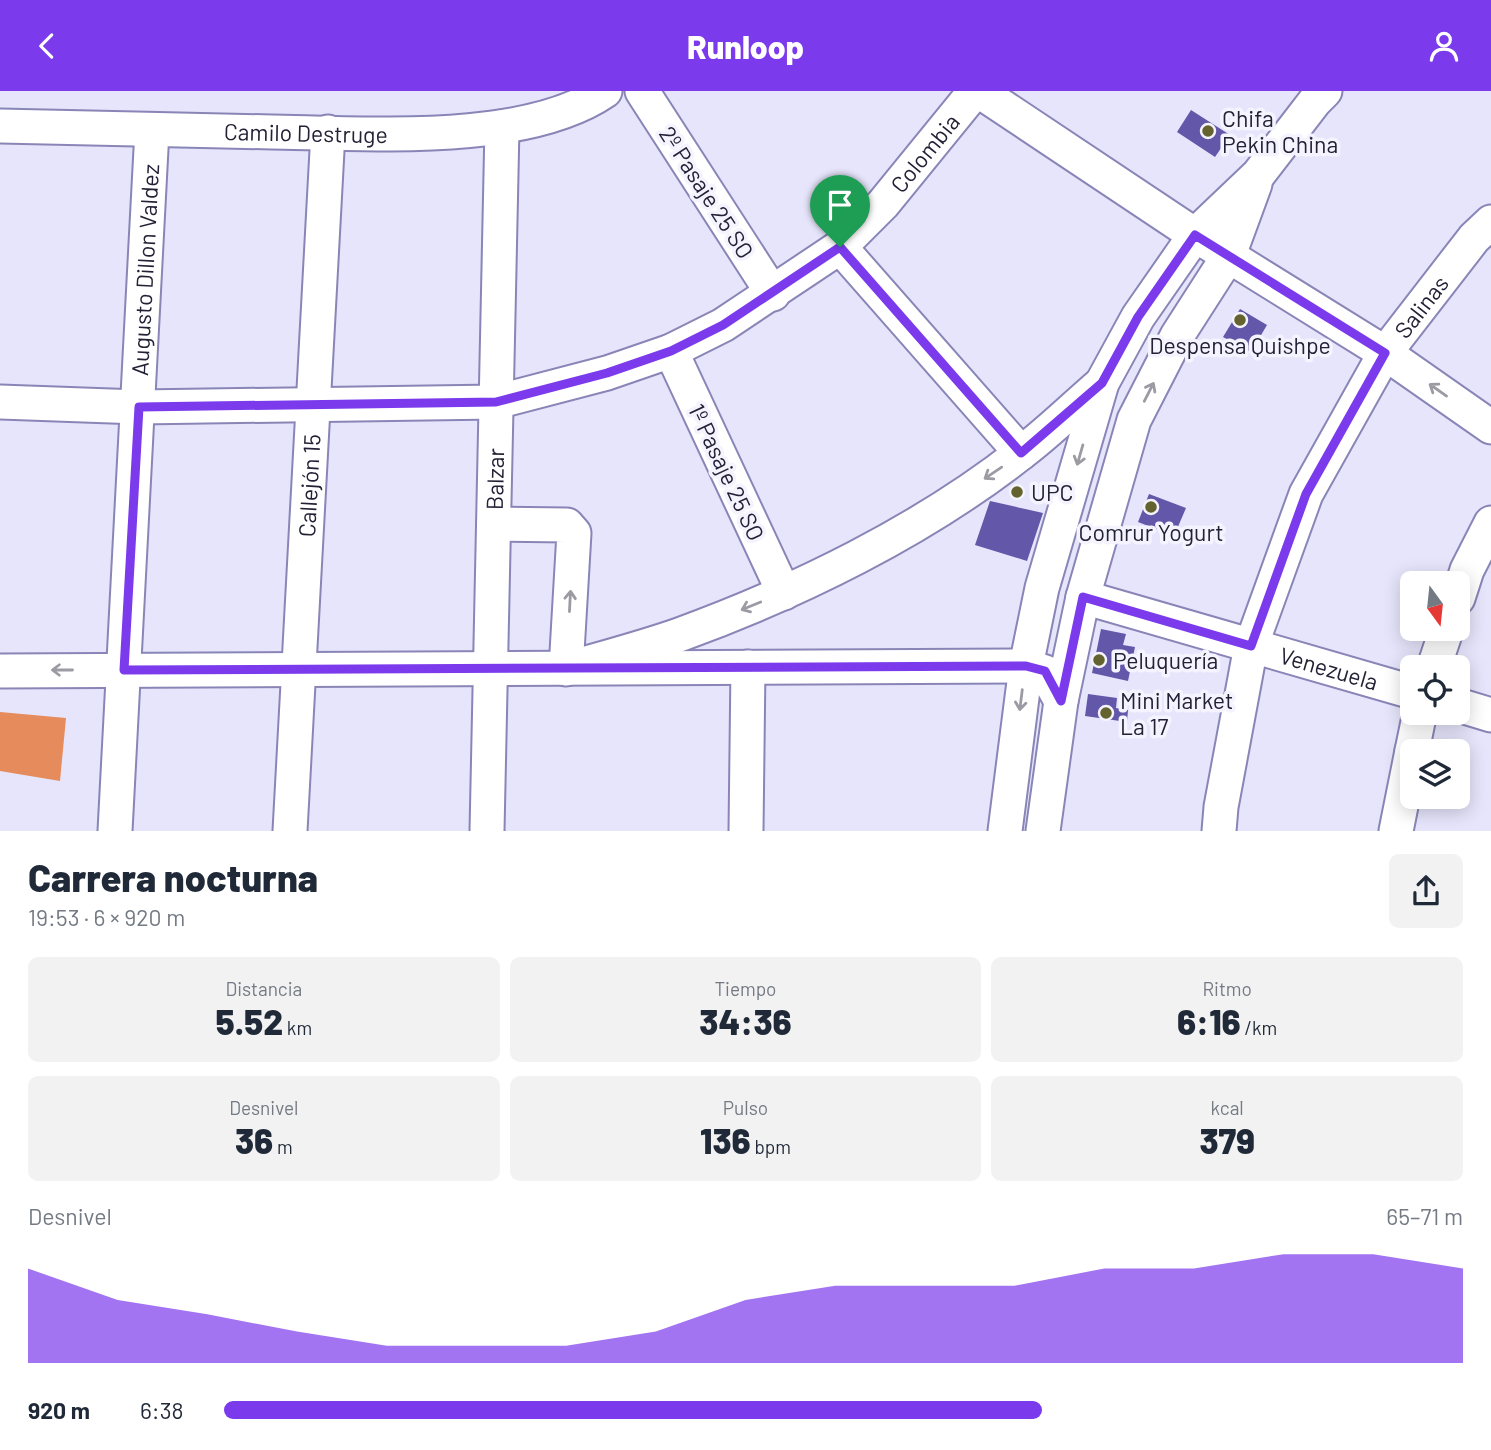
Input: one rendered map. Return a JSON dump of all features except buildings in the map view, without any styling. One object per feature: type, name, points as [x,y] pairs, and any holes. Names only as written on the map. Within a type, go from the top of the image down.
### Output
[{"type":"street","name":"Camilo Destruge","points":[[0,126],[429,133],[502,127],[557,115],[592,100],[605,91]]},
{"type":"street","name":"2º Pasaje 25 SO","points":[[642,91],[773,294]]},
{"type":"street","name":"Colombia","points":[[0,402],[139,407],[496,402],[607,373],[671,351],[723,325],[840,247],[883,204],[977,91]]},
{"type":"street","points":[[977,91],[1195,235],[1385,353],[1491,427]]},
{"type":"street","points":[[1005,831],[1026,666],[1042,588],[1102,383],[1138,317],[1195,235],[1258,175],[1313,94]]},
{"type":"street","name":"Balzar","points":[[487,831],[502,127]]},
{"type":"street","name":"Augusto Dillon Valdez","points":[[116,831],[152,130]]},
{"type":"street","name":"Callejón 15","points":[[290,831],[328,132]]},
{"type":"street","points":[[1043,831],[1061,701],[1083,597],[1134,420],[1177,336],[1229,255],[1258,175]]},
{"type":"street","name":"Salinas","points":[[1219,831],[1221,807],[1251,646],[1306,494],[1385,353],[1474,237],[1491,222]]},
{"type":"street","points":[[840,247],[1021,453]]},
{"type":"street","name":"1º Pasaje 25 SO","points":[[671,351],[784,593]]},
{"type":"street","points":[[566,669],[677,635],[784,593],[889,538],[946,505],[1021,453],[1102,383]]},
{"type":"street","points":[[1467,571],[1491,523]]},
{"type":"street","points":[[494,524],[567,525],[574,533],[566,669]]},
{"type":"street","name":"Venezuela","points":[[1083,597],[1400,689]]},
{"type":"street","points":[[0,670],[1026,666],[1045,671],[1061,701]]},
{"type":"street","points":[[746,831],[748,667]]},
{"type":"street","points":[[1470,709],[1491,715]]},
{"type":"street","points":[[1396,831],[1400,809]]},
{"type":"shaded area","points":[[0,712],[66,718],[60,781],[0,771]]},
{"type":"place","name":"Chifa Pekin China","points":[[1208,131]]},
{"type":"place","name":"Despensa Quishpe","points":[[1240,320]]},
{"type":"place","name":"UPC","points":[[1017,492]]},
{"type":"place","name":"Comrur Yogurt","points":[[1151,507]]},
{"type":"place","name":"Peluquería","points":[[1099,660]]},
{"type":"place","name":"Mini Market La 17","points":[[1106,713]]},
{"type":"route","points":[[1195,235],[1385,353],[1306,494],[1251,646],[1083,597],[1061,701],[1045,671],[1026,666],[124,670],[139,407],[496,402],[607,373],[671,351],[723,325],[840,247],[1021,453],[1102,383],[1138,317],[1195,235]]}]
